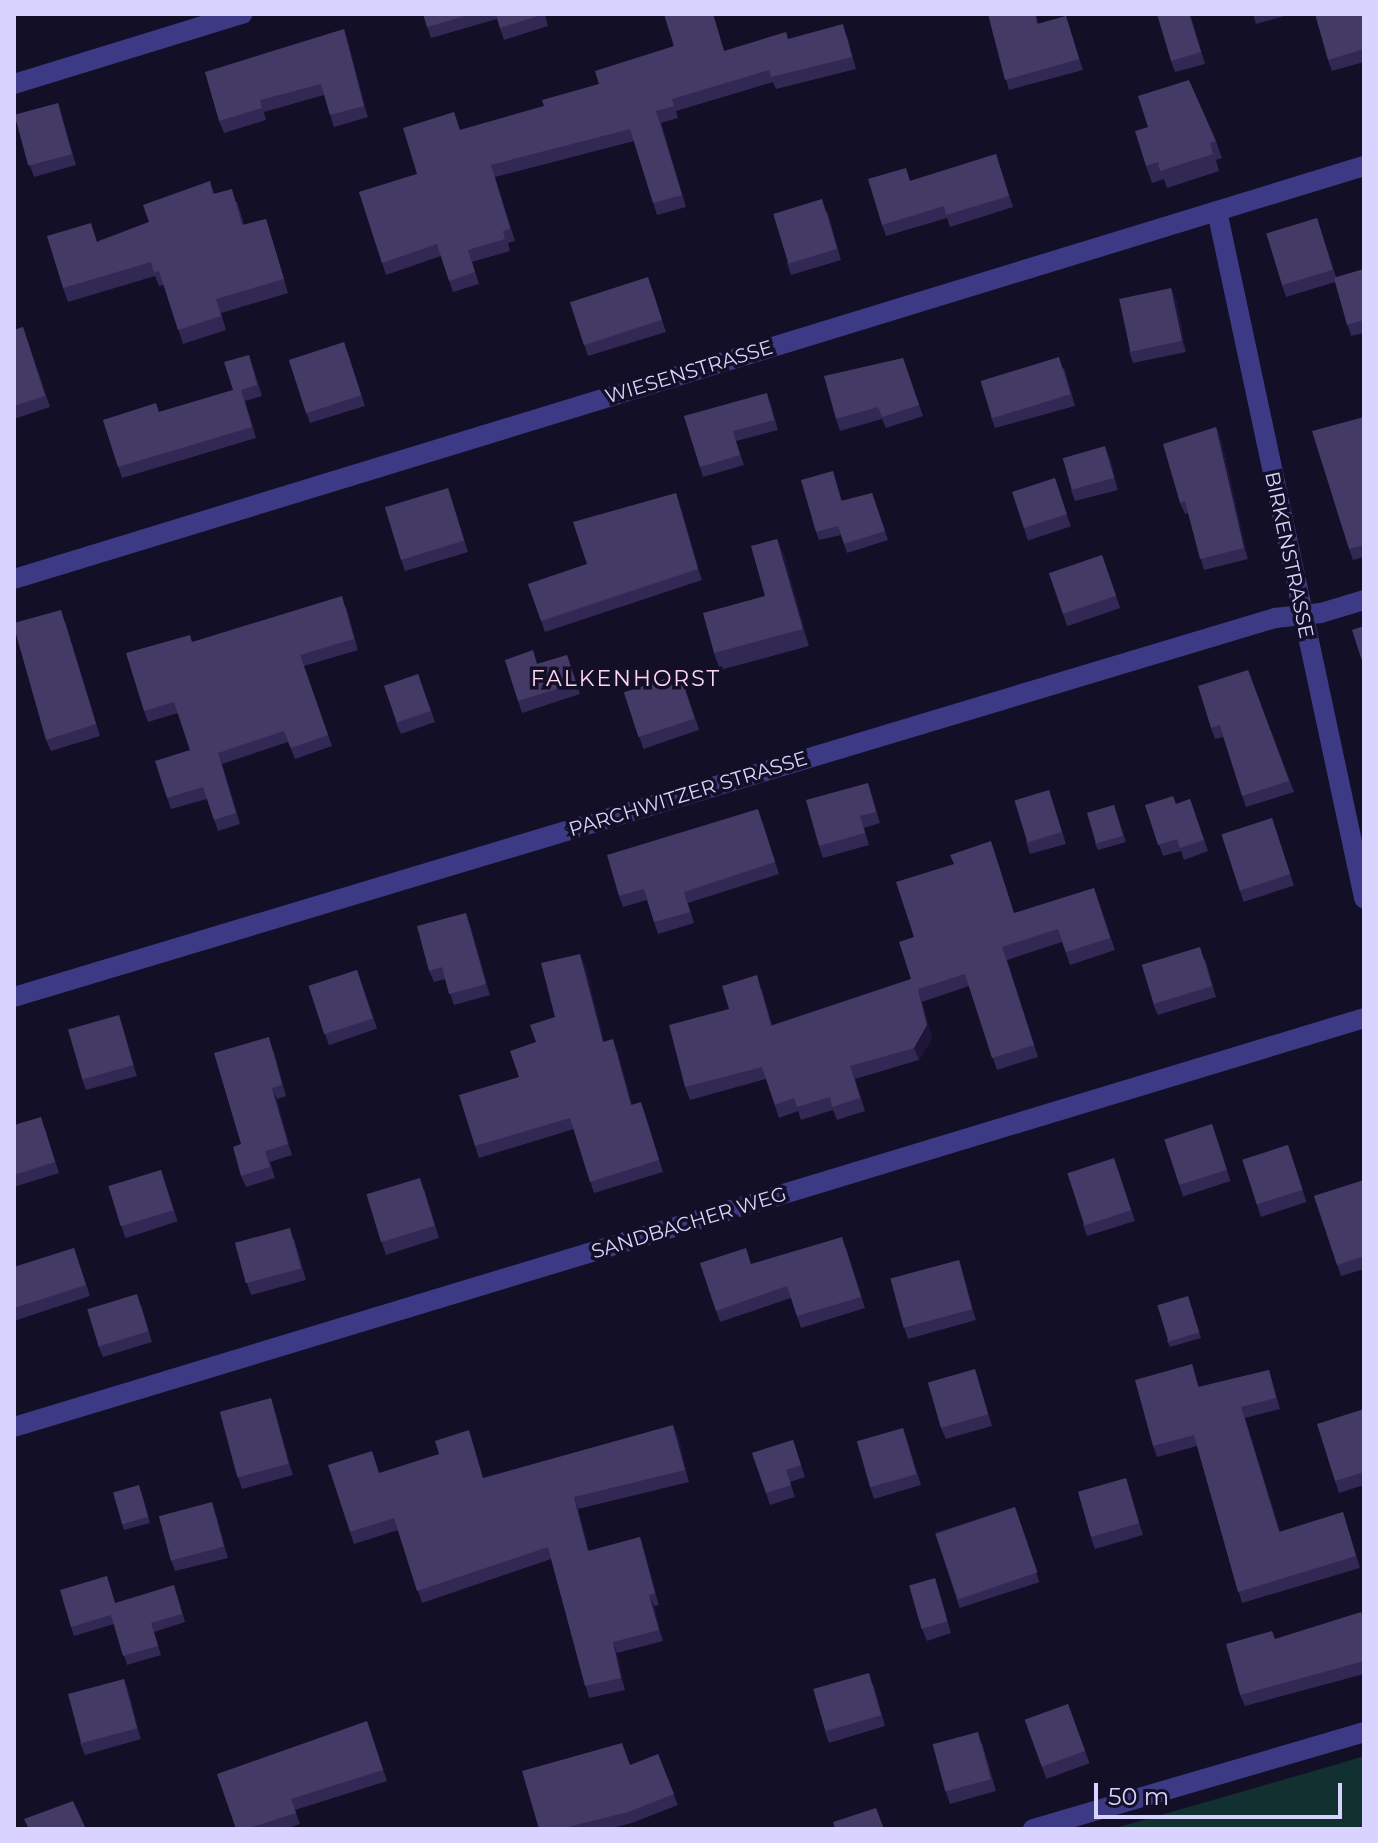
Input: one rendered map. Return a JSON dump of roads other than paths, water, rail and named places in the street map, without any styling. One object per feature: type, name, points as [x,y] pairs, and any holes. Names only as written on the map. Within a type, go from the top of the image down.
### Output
[{"type":"street","points":[[14,84],[242,14]]},
{"type":"street","name":"WIESENSTRASSE","points":[[14,579],[1364,166]]},
{"type":"street","name":"BIRKENSTRASSE","points":[[1217,211],[1364,898]]},
{"type":"street","name":"PARCHWITZER STRASSE","points":[[14,997],[1275,618],[1302,615],[1364,600]]},
{"type":"street","name":"SANDBACHER WEG","points":[[14,1427],[1364,1018]]},
{"type":"street","points":[[1033,1829],[1364,1732]]},
{"type":"district","name":"FALKENHORST","points":[[626,679]]}]
